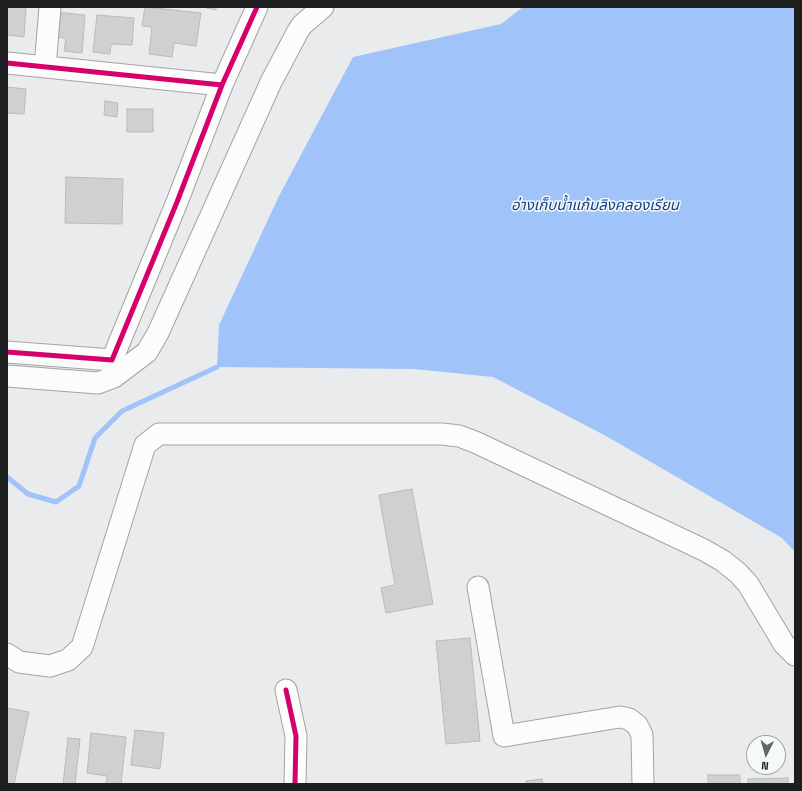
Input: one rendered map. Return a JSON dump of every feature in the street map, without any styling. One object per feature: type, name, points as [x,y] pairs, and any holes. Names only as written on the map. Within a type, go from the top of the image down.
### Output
[{"type":"street","points":[[45,67],[50,7]]},
{"type":"street","points":[[7,352],[112,360],[177,202],[222,85],[257,7]]},
{"type":"street","points":[[7,376],[98,383],[114,377],[147,352],[158,333],[271,82],[302,25],[323,7]]},
{"type":"street","points":[[7,63],[222,85]]},
{"type":"street","points":[[7,654],[19,662],[50,666],[68,660],[82,647],[145,445],[159,434],[442,434],[459,436],[475,442],[704,550],[722,560],[738,573],[748,584],[784,644],[795,655]]},
{"type":"street","points":[[478,587],[504,736],[620,717],[629,719],[637,724],[642,735],[643,784]]},
{"type":"street","points":[[286,690],[296,736],[295,784]]},
{"type":"water","name":"อ่างเก็บน้ำแก้มลิงคลองเรียน","points":[[523,7],[795,7],[795,552],[782,538],[606,436],[493,377],[414,369],[217,367],[219,325],[279,196],[353,57],[501,24]]},
{"type":"building","points":[[7,7],[26,8],[24,37],[7,35]]},
{"type":"building","points":[[145,7],[201,13],[196,46],[174,43],[172,57],[149,54],[152,27],[142,26]]},
{"type":"building","points":[[202,7],[216,7],[216,10]]},
{"type":"building","points":[[55,12],[85,15],[82,53],[64,51],[66,38],[53,37]]},
{"type":"building","points":[[97,15],[134,18],[132,45],[111,44],[110,54],[93,52]]},
{"type":"building","points":[[7,87],[26,89],[24,114],[7,113]]},
{"type":"building","points":[[105,101],[118,103],[117,117],[104,115]]},
{"type":"building","points":[[127,109],[153,109],[153,132],[127,132]]},
{"type":"building","points":[[66,177],[123,179],[122,224],[65,223]]},
{"type":"building","points":[[412,489],[433,604],[386,613],[381,588],[395,585],[379,495]]},
{"type":"building","points":[[470,638],[480,741],[446,744],[436,641]]},
{"type":"building","points":[[7,708],[29,712],[14,784],[7,784]]},
{"type":"building","points":[[135,730],[164,733],[160,769],[131,765]]},
{"type":"building","points":[[91,733],[126,737],[121,784],[106,784],[107,776],[87,773]]},
{"type":"building","points":[[68,738],[80,739],[75,784],[63,784]]},
{"type":"building","points":[[708,775],[740,775],[740,784],[708,784]]},
{"type":"building","points":[[788,778],[788,784],[748,784],[748,779]]},
{"type":"building","points":[[542,779],[543,784],[526,784],[526,781]]},
{"type":"waterway","points":[[7,477],[28,494],[56,502],[79,486],[95,438],[122,411],[217,367]]},
{"type":"cycle path","points":[[7,352],[112,360],[177,202],[222,85],[257,7]]},
{"type":"cycle path","points":[[7,63],[222,85]]},
{"type":"cycle path","points":[[286,690],[296,736],[295,784]]}]
